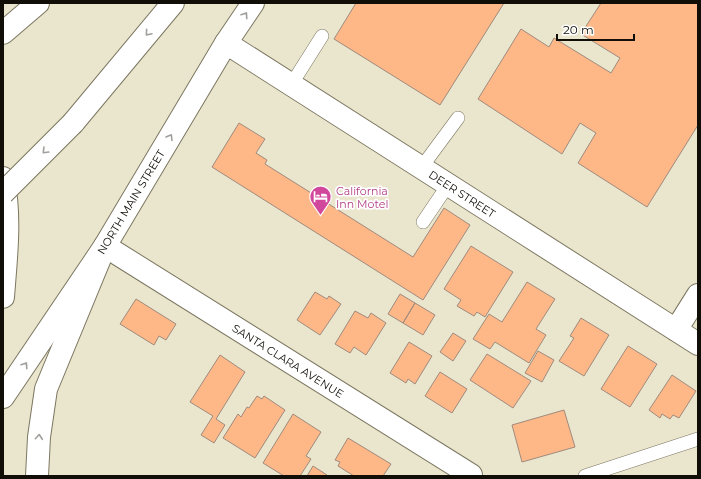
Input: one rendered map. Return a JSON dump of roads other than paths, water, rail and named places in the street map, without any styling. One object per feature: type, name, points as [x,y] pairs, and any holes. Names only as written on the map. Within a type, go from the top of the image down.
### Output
[{"type":"main road","points":[[10,27],[38,3]]},
{"type":"main road","points":[[3,193],[73,123],[172,3]]},
{"type":"main road","name":"NORTH MAIN STREET","points":[[3,397],[104,246],[226,43],[253,3]]},
{"type":"main road","name":"DEER STREET","points":[[226,43],[698,344]]},
{"type":"main road","points":[[3,178],[8,236],[3,297]]},
{"type":"main road","points":[[37,476],[39,437],[46,389],[104,246]]},
{"type":"main road","name":"SANTA CLARA AVENUE","points":[[104,246],[472,476]]},
{"type":"main road","points":[[676,330],[698,295]]},
{"type":"lane","points":[[291,85],[322,36]]},
{"type":"lane","points":[[421,168],[458,118]]},
{"type":"lane","points":[[424,222],[448,185]]},
{"type":"lane","points":[[585,476],[698,439]]},
{"type":"place","name":"California Inn Motel","points":[[320,216]]}]
